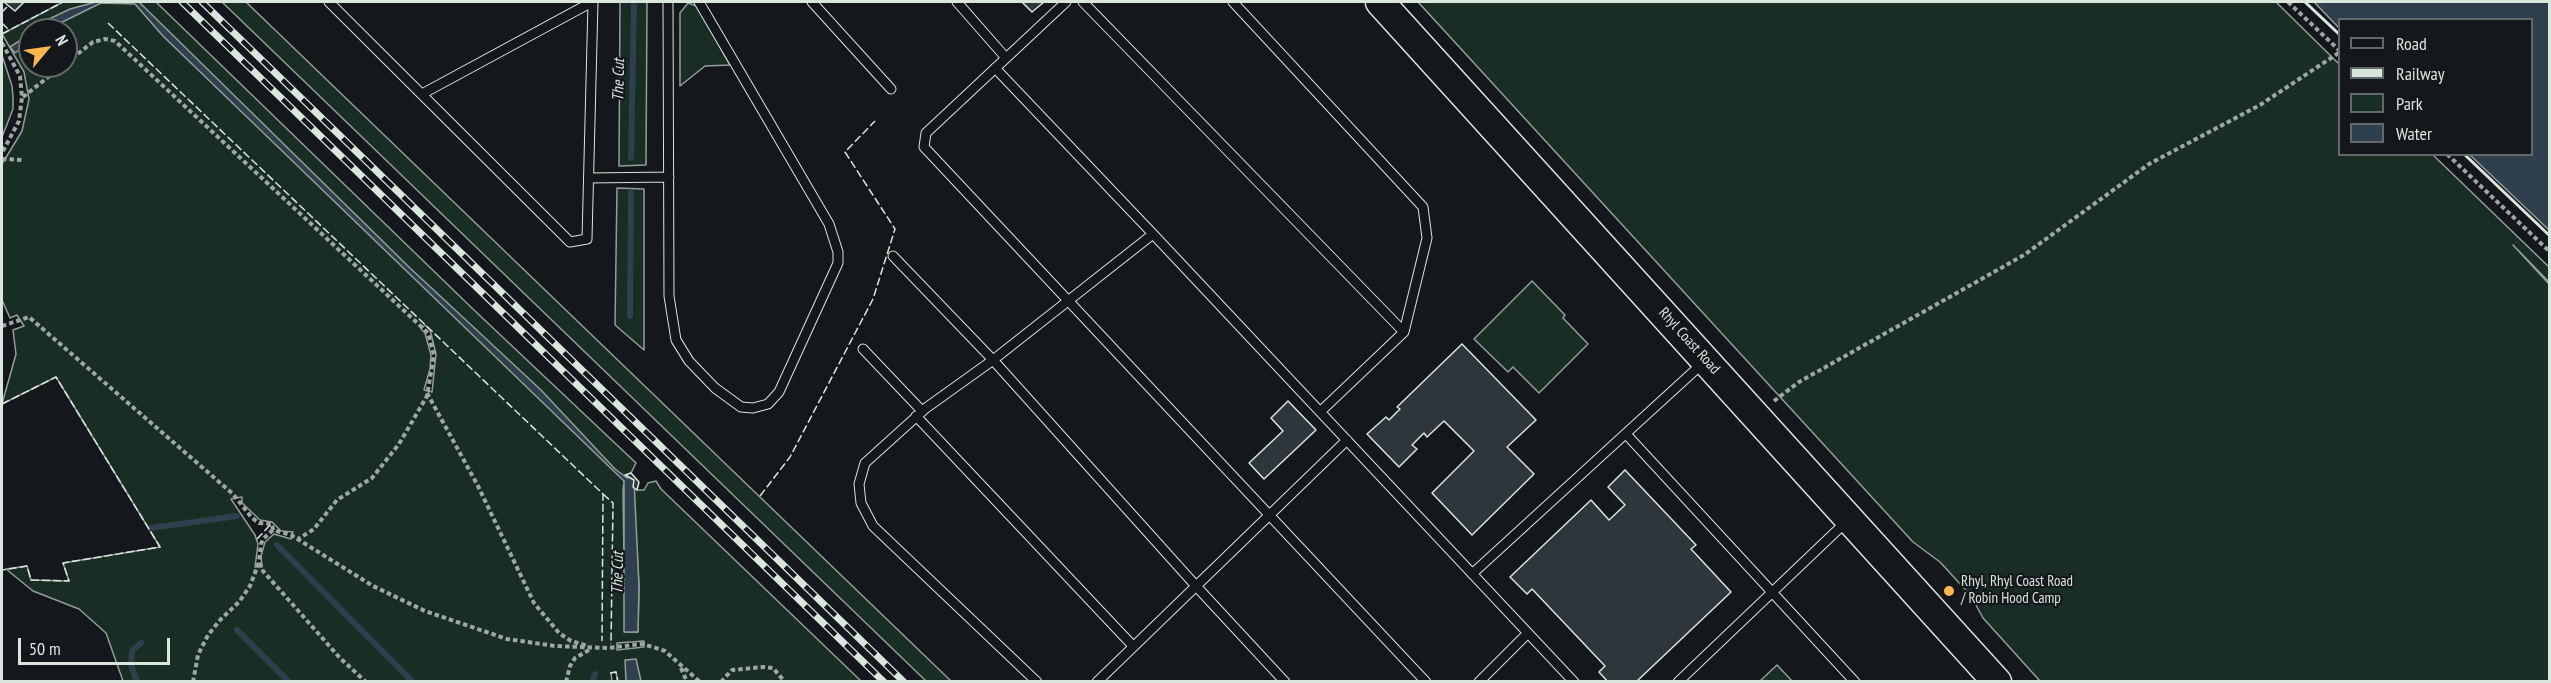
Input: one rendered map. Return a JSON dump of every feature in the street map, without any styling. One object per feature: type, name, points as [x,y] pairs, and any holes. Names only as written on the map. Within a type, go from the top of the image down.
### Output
[{"type":"main road","name":"Rhyl Coast Road","points":[[1380,2],[1997,681]]},
{"type":"lane","points":[[329,2],[570,242],[587,239],[592,2],[422,94]]},
{"type":"lane","points":[[668,2],[669,296],[676,340],[689,361],[715,388],[741,407],[753,408],[768,404],[779,393],[838,263],[838,252],[829,224],[699,2]]},
{"type":"lane","points":[[812,2],[891,88]]},
{"type":"lane","points":[[957,2],[1006,58]]},
{"type":"lane","points":[[1066,2],[926,133],[924,147],[1426,681]]},
{"type":"lane","points":[[1083,2],[1404,332]]},
{"type":"lane","points":[[1233,2],[1423,207],[1427,238],[1404,332],[1320,412]]},
{"type":"lane","points":[[996,68],[1574,681]]},
{"type":"lane","points":[[589,178],[669,177]]},
{"type":"lane","points":[[1036,681],[873,526],[861,503],[859,484],[865,463],[919,414],[993,360],[1153,234]]},
{"type":"lane","points":[[893,256],[993,360],[1196,586],[1285,681]]},
{"type":"lane","points":[[863,349],[919,414],[1133,646]]},
{"type":"lane","points":[[1472,573],[1706,361]]},
{"type":"lane","points":[[1626,434],[1855,681]]},
{"type":"lane","points":[[1097,681],[1347,440]]},
{"type":"lane","points":[[1678,681],[1850,519]]},
{"type":"lane","points":[[1479,681],[1528,633]]},
{"type":"path","points":[[2289,2],[2338,50]]},
{"type":"path","points":[[78,54],[93,42],[105,39],[115,41],[418,326],[425,329],[434,355],[427,393],[399,444],[372,478],[338,500],[314,529],[298,539]]},
{"type":"path","points":[[2,45],[20,76],[22,97],[18,121],[2,153]]},
{"type":"path","points":[[1755,415],[1799,382],[2024,255],[2149,164],[2260,105],[2338,53]]},
{"type":"path","points":[[22,97],[47,78]]},
{"type":"path","points":[[2449,156],[2550,252]]},
{"type":"path","points":[[2,159],[23,160]]},
{"type":"path","points":[[2,326],[29,317],[232,494],[252,518],[266,525],[272,524],[273,530]]},
{"type":"path","points":[[427,393],[490,509],[534,603],[559,633],[571,641],[594,647]]},
{"type":"path","points":[[273,530],[291,534],[373,586],[463,626],[507,639],[555,646],[594,647],[642,644],[665,651],[700,681]]},
{"type":"path","points":[[193,681],[198,655],[208,635],[239,602],[250,586],[259,561],[263,539],[273,530]]},
{"type":"path","points":[[259,561],[263,571],[300,614],[340,658],[366,681]]},
{"type":"path","points":[[566,681],[570,666],[576,658],[594,647]]},
{"type":"path","points":[[680,665],[687,681]]},
{"type":"path","points":[[721,681],[732,670],[764,667],[773,668],[785,681]]},
{"type":"green space","points":[[63,2],[156,2],[475,311],[636,463],[631,473],[625,476],[623,489],[625,632],[638,632],[639,586],[633,487],[637,490],[644,490],[648,483],[656,481],[661,489],[861,681],[618,682],[616,672],[611,673],[612,682],[123,681],[106,633],[79,609],[33,591],[6,569],[27,566],[31,580],[69,581],[63,563],[160,547],[56,377],[2,404],[16,354],[13,330],[24,326],[17,315],[10,318],[2,300],[2,164],[22,131],[29,99],[25,78],[78,78],[78,18],[32,18]],"holes":[[[425,325],[430,330],[436,354],[432,392],[424,390],[431,355],[425,333],[421,329]],[[242,497],[242,503],[260,520],[272,522],[281,531],[293,532],[291,539],[274,534],[265,542],[261,556],[262,567],[255,567],[258,544],[255,535],[231,499]],[[644,641],[644,647],[617,650],[617,643]]]},
{"type":"green space","points":[[222,2],[246,2],[951,681],[926,681]]},
{"type":"green space","points":[[620,2],[647,2],[646,165],[619,166]]},
{"type":"green space","points":[[1418,2],[2276,2],[2338,63],[2338,156],[2434,156],[2549,267],[2549,282],[2513,245],[2549,284],[2549,681],[2040,681],[1983,618],[1971,596],[1940,562],[1913,542]]},
{"type":"green space","points":[[688,3],[697,6],[730,65],[705,66],[680,86],[680,13]]},
{"type":"green space","points":[[18,26],[18,62],[2,34]]},
{"type":"green space","points":[[2,55],[12,86],[13,109],[2,137]]},
{"type":"green space","points":[[617,188],[644,189],[644,350],[615,325]]},
{"type":"green space","points":[[1532,281],[1565,315],[1563,318],[1588,344],[1539,393],[1513,367],[1508,372],[1474,339]]},
{"type":"green space","points":[[1777,665],[1792,681],[1760,681]]},
{"type":"water","points":[[96,2],[139,2],[410,268],[541,390],[615,469],[634,480],[639,586],[638,632],[624,632],[624,481],[163,36],[135,4],[101,3],[70,18],[51,18],[70,9]]},
{"type":"water","points":[[2314,2],[2549,2],[2549,230],[2471,156],[2533,156],[2533,18],[2338,18],[2338,27]]},
{"type":"water","points":[[18,42],[18,51],[15,53],[10,47]]},
{"type":"water","points":[[636,659],[641,681],[626,681],[625,660]]},
{"type":"building","points":[[4,2],[24,2],[15,11]]},
{"type":"building","points":[[1022,2],[1044,2],[1032,12]]},
{"type":"building","points":[[1462,344],[1536,420],[1507,447],[1534,474],[1472,535],[1432,493],[1474,451],[1444,421],[1427,437],[1424,433],[1412,445],[1417,449],[1399,467],[1367,434],[1386,417],[1389,420],[1400,409],[1397,407]]},
{"type":"building","points":[[1288,401],[1316,430],[1264,479],[1249,463],[1283,431],[1271,418]]},
{"type":"building","points":[[1625,470],[1696,545],[1691,549],[1731,592],[1636,682],[1608,682],[1599,672],[1605,666],[1532,589],[1527,594],[1510,577],[1591,500],[1609,520],[1625,505],[1608,487]]},
{"type":"building","points":[[631,473],[639,482],[637,490],[633,487],[634,480],[625,475]]},
{"type":"waterway","name":"The Cut","points":[[631,158],[634,2]]},
{"type":"waterway","name":"The Cut","points":[[630,316],[631,192]]},
{"type":"waterway","points":[[151,528],[237,516]]},
{"type":"waterway","points":[[277,545],[413,682]]},
{"type":"waterway","points":[[237,630],[289,682]]},
{"type":"waterway","points":[[137,682],[131,665],[132,651],[141,643]]},
{"type":"waterway","points":[[592,682],[595,674]]},
{"type":"railway","points":[[182,2],[884,682]]},
{"type":"railway","points":[[202,2],[904,682]]},
{"type":"fence","points":[[2,34],[63,2]]},
{"type":"fence","points":[[2,12],[7,7]]},
{"type":"fence","points":[[2,23],[9,30]]},
{"type":"fence","points":[[108,23],[603,494],[602,641]]},
{"type":"fence","points":[[760,496],[790,457],[873,299],[895,229],[845,152],[875,121]]},
{"type":"fence","points":[[2,404],[56,377],[160,547],[63,563],[69,581],[31,580],[27,566],[2,570]]},
{"type":"fence","points":[[603,494],[613,503],[611,644]]},
{"type":"fence","points":[[257,539],[270,525]]},
{"type":"fence","points":[[610,673],[616,672],[618,682]]},
{"type":"wall","points":[[2305,2],[2338,33]]},
{"type":"wall","points":[[2466,156],[2550,236]]},
{"type":"place","name":"Rhyl, Rhyl Coast Road / Robin Hood Camp","points":[[1949,591]]}]
